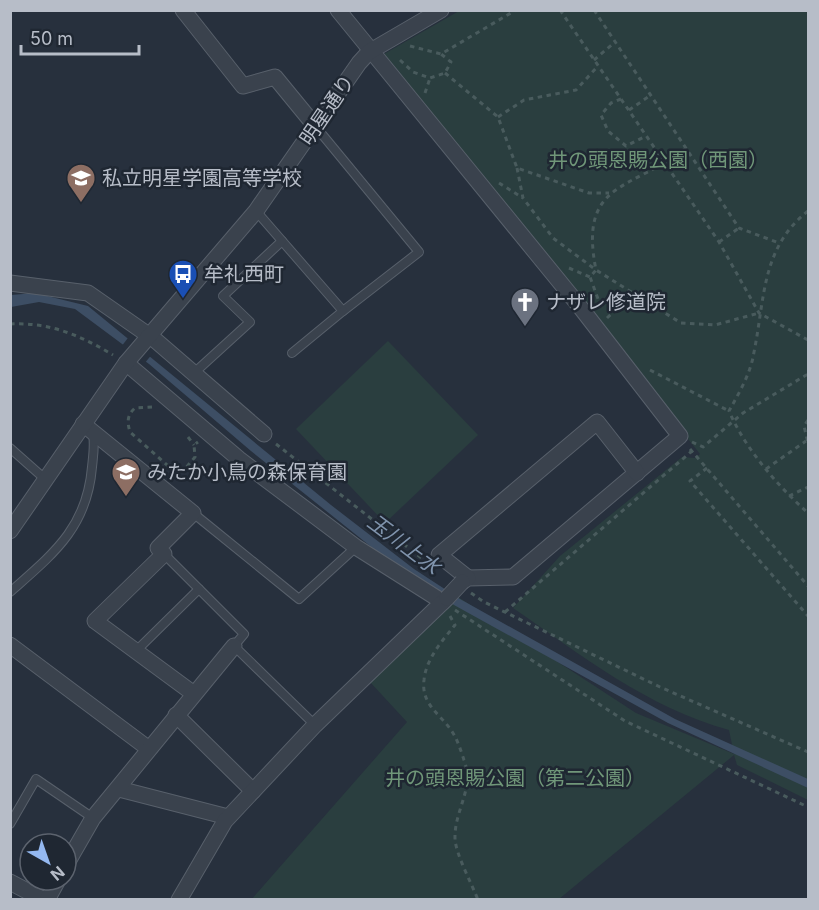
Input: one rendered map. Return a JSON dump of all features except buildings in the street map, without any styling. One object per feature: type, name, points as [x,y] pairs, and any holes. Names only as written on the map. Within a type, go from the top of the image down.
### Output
[{"type":"street","points":[[183,10],[243,86],[274,77],[316,127]]},
{"type":"street","points":[[179,900],[228,817],[315,725],[445,600],[466,584],[513,577],[680,436],[581,308],[369,52],[338,10]]},
{"type":"street","name":"明星通り","points":[[129,359],[256,211],[316,127],[344,83],[369,52],[441,10]]},
{"type":"street","points":[[10,283],[88,294],[145,339],[194,373],[264,434]]},
{"type":"street","points":[[11,529],[45,479],[88,428],[129,359],[239,459],[356,547],[445,600]]},
{"type":"street","points":[[466,584],[439,555],[597,422],[637,473]]},
{"type":"street","points":[[88,428],[193,513],[158,548],[164,554],[95,621],[194,694]]},
{"type":"street","points":[[10,645],[149,749]]},
{"type":"street","points":[[78,844],[93,818],[234,646]]},
{"type":"street","points":[[176,715],[253,791]]},
{"type":"street","points":[[119,789],[228,817]]},
{"type":"street","points":[[10,882],[45,900]]},
{"type":"lane","points":[[292,353],[419,252],[316,127]]},
{"type":"lane","points":[[256,211],[343,311]]},
{"type":"lane","points":[[194,373],[250,322],[223,296],[282,241]]},
{"type":"lane","points":[[10,592],[66,540],[79,519],[90,489],[94,440],[88,428]]},
{"type":"lane","points":[[10,448],[45,479]]},
{"type":"lane","points":[[193,513],[299,599],[356,547]]},
{"type":"lane","points":[[164,554],[244,634],[234,646],[315,725]]},
{"type":"lane","points":[[136,651],[199,589]]},
{"type":"lane","points":[[10,824],[36,779],[93,818]]},
{"type":"path","points":[[441,54],[516,10]]},
{"type":"path","points":[[560,10],[718,242],[759,313],[808,340]]},
{"type":"path","points":[[594,10],[739,228],[779,243]]},
{"type":"path","points":[[594,60],[615,42]]},
{"type":"path","points":[[394,55],[413,72],[430,78],[445,72],[451,62],[441,54],[411,45],[402,50]]},
{"type":"path","points":[[498,117],[524,100],[576,90],[598,66]]},
{"type":"path","points":[[445,72],[498,117],[517,168],[523,198]]},
{"type":"path","points":[[628,110],[651,95]]},
{"type":"path","points":[[621,99],[611,103],[601,115],[608,131],[626,146],[646,136]]},
{"type":"path","points":[[596,270],[590,242],[599,207],[609,194],[666,165],[686,148]]},
{"type":"path","points":[[517,168],[589,193],[609,194]]},
{"type":"path","points":[[494,179],[523,198],[553,238],[596,270],[681,323],[715,326],[759,313]]},
{"type":"path","points":[[729,411],[754,355],[759,313],[768,273],[779,243],[791,225],[808,211]]},
{"type":"path","points":[[718,242],[739,228]]},
{"type":"path","points":[[596,270],[590,277],[605,320],[611,328]]},
{"type":"path","points":[[605,320],[634,293]]},
{"type":"path","points":[[10,324],[36,323],[60,329],[129,359]]},
{"type":"path","points":[[644,367],[729,411],[766,469],[789,496],[808,513]]},
{"type":"path","points":[[680,436],[703,447],[769,395],[808,374]]},
{"type":"path","points":[[157,407],[142,407],[133,410],[128,419],[130,432],[175,472],[184,470],[195,457],[194,445],[187,436]]},
{"type":"path","points":[[766,469],[808,442],[804,426],[808,420]]},
{"type":"path","points":[[194,445],[208,433]]},
{"type":"path","points":[[264,434],[433,566]]},
{"type":"path","points":[[680,436],[808,586]]},
{"type":"path","points":[[505,612],[692,451]]},
{"type":"path","points":[[707,468],[690,481],[808,616]]},
{"type":"path","points":[[789,496],[808,487]]},
{"type":"path","points":[[466,584],[505,612],[660,687],[808,752]]},
{"type":"path","points":[[445,600],[625,721],[808,807]]},
{"type":"path","points":[[445,600],[455,625],[433,654],[424,679],[424,695],[432,711],[452,731],[465,760],[469,780],[466,796],[458,813],[455,841],[478,900]]},
{"type":"green space","name":"井の頭恩賜公園（西園）","points":[[459,11],[808,11],[808,800],[737,765],[734,755],[559,899],[251,900],[407,722],[370,682],[455,595],[636,713],[734,754],[729,730],[699,720],[643,694],[513,608],[560,556],[682,457],[695,458],[700,454],[384,54]]},
{"type":"green space","points":[[388,341],[478,435],[385,523],[296,429]]},
{"type":"water","points":[[35,293],[88,306],[331,505],[414,569],[460,599],[675,719],[808,779],[808,788],[668,723],[454,605],[404,573],[251,451],[149,364],[75,309],[39,302],[11,307],[11,295]]},
{"type":"pier","points":[[131,334],[153,353],[144,364],[121,347]]},
{"type":"place","name":"私立明星学園高等学校","points":[[81,204]]},
{"type":"place","name":"牟礼西町","points":[[183,300]]},
{"type":"place","name":"ナザレ修道院","points":[[525,328]]},
{"type":"place","name":"みたか小鳥の森保育園","points":[[126,498]]},
{"type":"water label","name":"玉川上水","points":[[404,544]]},
{"type":"park label","name":"井の頭恩賜公園（第二公園）","points":[[515,778]]}]
